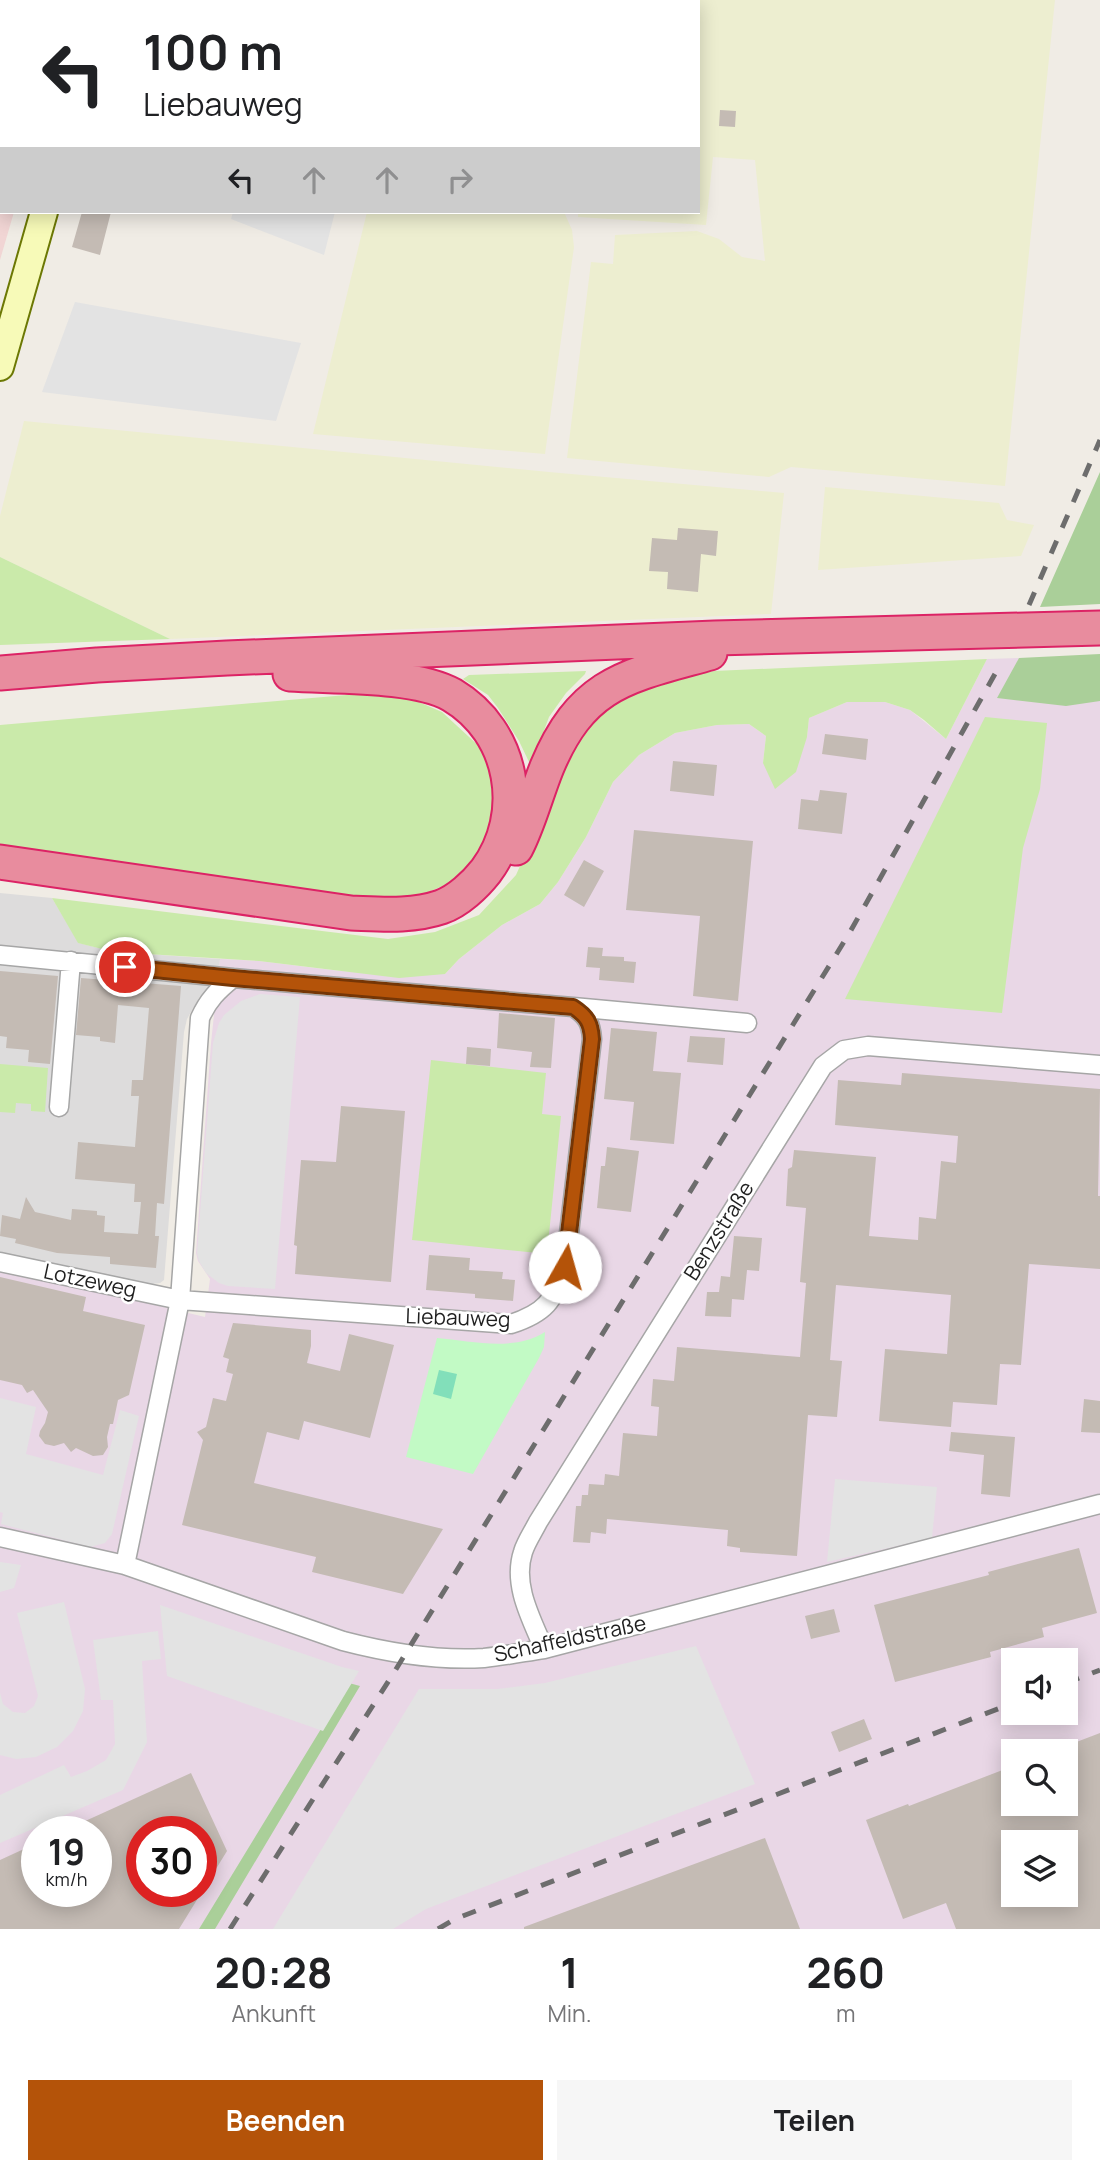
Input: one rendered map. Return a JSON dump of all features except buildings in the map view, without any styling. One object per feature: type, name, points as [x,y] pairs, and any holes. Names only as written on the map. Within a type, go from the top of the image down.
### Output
[{"type":"highway","points":[[0,673],[227,658],[715,638],[1100,628]]},
{"type":"highway","points":[[0,689],[133,678],[408,663],[710,653],[953,633]]},
{"type":"highway","points":[[0,882],[345,928],[388,930],[422,926],[463,910],[491,886],[518,846],[546,768],[573,717],[612,685],[637,673],[710,653]]},
{"type":"highway","points":[[0,862],[351,913],[396,915],[442,907],[478,881],[495,859],[505,835],[511,786],[504,758],[494,737],[476,714],[452,695],[406,681],[256,672]]},
{"type":"main road","points":[[0,368],[43,214]]},
{"type":"street","points":[[0,955],[747,1023]]},
{"type":"street","points":[[59,1107],[71,961]]},
{"type":"street","points":[[125,1565],[180,1300],[200,1018],[206,1003],[233,978]]},
{"type":"street","name":"Liebauweg","points":[[180,1300],[511,1324],[544,1309],[557,1292],[565,1267],[592,1039],[592,1026],[585,1015],[573,1007]]},
{"type":"street","name":"Benzstraße","points":[[544,1649],[520,1583],[519,1566],[523,1550],[822,1066],[844,1050],[868,1046],[1100,1065]]},
{"type":"street","name":"Lotzeweg","points":[[0,1262],[180,1300]]},
{"type":"street","name":"Schaffeldstraße","points":[[0,1537],[125,1565],[306,1629],[378,1650],[440,1658],[483,1658],[544,1649],[1100,1504]]},
{"type":"shaded area","points":[[0,214],[13,214],[0,260]]},
{"type":"shaded area","points":[[232,214],[334,214],[324,255],[231,219]]},
{"type":"shaded area","points":[[75,302],[301,343],[276,421],[42,392]]},
{"type":"shaded area","points":[[1019,658],[998,698],[1100,701],[1100,1929],[0,1929],[0,1268],[205,1317],[210,1279],[196,1253],[211,1043],[220,959],[340,971],[445,974],[459,959],[502,925],[540,904],[558,882],[586,837],[613,782],[639,755],[675,733],[717,725],[749,724],[766,736],[763,763],[807,737],[809,718],[847,702],[885,702],[910,710],[946,739],[987,659]]},
{"type":"shaded area","points":[[0,893],[52,898],[79,943],[114,952],[220,959],[218,980],[199,998],[187,1019],[184,1032],[164,1280],[160,1283],[144,1285],[0,1253]]},
{"type":"shaded area","points":[[260,994],[300,997],[275,1289],[219,1283],[206,1273],[197,1253],[213,1043],[224,1015],[241,1001]]},
{"type":"shaded area","points":[[0,1398],[36,1407],[26,1454],[103,1475],[120,1410],[139,1416],[112,1534],[105,1543],[90,1547],[1,1524]]},
{"type":"shaded area","points":[[835,1479],[937,1487],[932,1538],[827,1562]]},
{"type":"shaded area","points":[[0,1562],[21,1565],[14,1588],[0,1592]]},
{"type":"shaded area","points":[[64,1602],[85,1689],[83,1711],[73,1731],[57,1747],[36,1757],[16,1759],[0,1755],[0,1693],[3,1704],[13,1712],[25,1713],[34,1706],[38,1696],[17,1613]]},
{"type":"shaded area","points":[[160,1605],[359,1671],[323,1731],[167,1676]]},
{"type":"shaded area","points":[[158,1631],[161,1659],[142,1661],[147,1742],[123,1790],[63,1816],[21,1816],[21,1834],[0,1843],[0,1795],[64,1765],[71,1777],[87,1771],[106,1760],[115,1744],[113,1700],[101,1700],[93,1640]]},
{"type":"shaded area","points":[[696,1646],[755,1784],[426,1909],[393,1929],[273,1929],[419,1689],[497,1689],[545,1683]]},
{"type":"green space","points":[[700,0],[1055,0],[1005,486],[791,467],[769,477],[567,458],[591,262],[613,264],[615,235],[697,231],[719,239],[742,257],[765,261],[755,160],[713,157],[706,225],[578,217],[578,214],[700,214]]},
{"type":"green space","points":[[367,214],[565,214],[572,230],[574,247],[545,454],[313,434]]},
{"type":"green space","points":[[24,421],[784,493],[771,614],[170,639],[0,557],[0,516]]},
{"type":"green space","points":[[1100,472],[1100,604],[1040,607]]},
{"type":"green space","points":[[825,487],[999,503],[1007,520],[1034,525],[1021,556],[818,570]]},
{"type":"green space","points":[[0,557],[170,639],[0,645]]},
{"type":"green space","points":[[1100,654],[1100,701],[1066,706],[997,698],[1019,658]]},
{"type":"green space","points":[[987,659],[946,739],[910,710],[885,702],[847,702],[809,718],[807,737],[796,772],[775,789],[763,763],[766,736],[749,724],[717,725],[675,733],[639,755],[613,782],[586,837],[558,882],[540,904],[502,925],[459,959],[445,974],[399,978],[259,961],[114,952],[78,943],[52,898],[388,939],[435,932],[479,915],[516,875],[581,729],[638,683],[714,671]]},
{"type":"green space","points":[[586,671],[549,717],[530,764],[519,741],[488,695],[463,679],[469,675]]},
{"type":"green space","points":[[393,691],[442,712],[481,748],[495,790],[491,836],[462,878],[409,900],[333,903],[0,856],[0,725]]},
{"type":"green space","points":[[985,717],[1047,723],[1040,789],[1023,848],[1002,1013],[845,999]]},
{"type":"green space","points":[[431,1060],[546,1073],[542,1114],[561,1116],[547,1254],[412,1240]]},
{"type":"green space","points":[[0,1064],[48,1068],[45,1112],[31,1111],[31,1104],[16,1103],[15,1113],[0,1112]]},
{"type":"green space","points":[[545,1332],[544,1347],[539,1358],[473,1474],[406,1457],[437,1338],[492,1344],[520,1342]]},
{"type":"green space","points":[[439,1370],[457,1374],[451,1399],[433,1394]]},
{"type":"green space","points":[[349,1683],[360,1686],[215,1929],[199,1929],[212,1907],[217,1907],[217,1899]]},
{"type":"railway","points":[[1029,605],[1100,440]]},
{"type":"railway","points":[[230,1929],[393,1674],[850,932],[1000,665]]},
{"type":"railway","points":[[1078,1678],[1100,1670]]},
{"type":"railway","points":[[438,1929],[455,1919],[1001,1708]]},
{"type":"route","points":[[125,967],[573,1007],[585,1015],[592,1026],[592,1039],[565,1267]]}]
